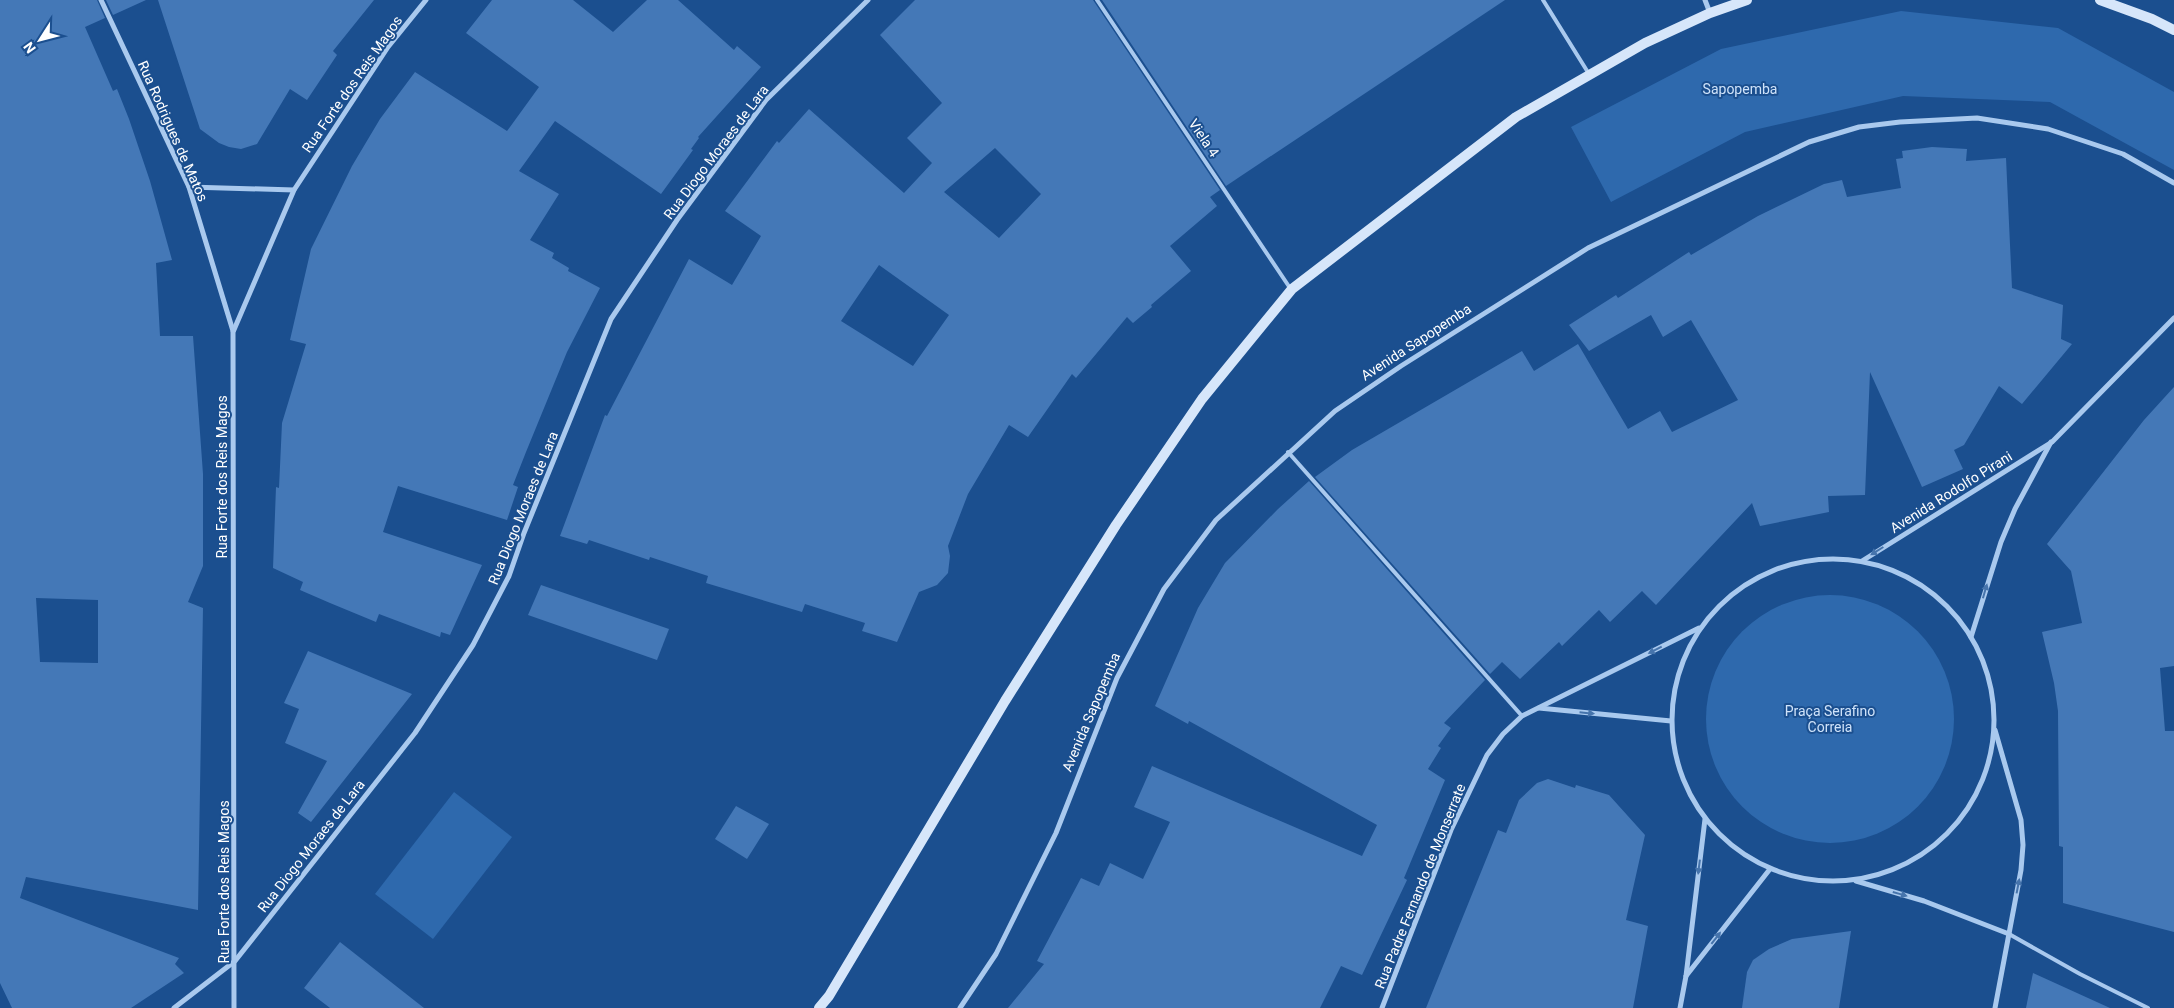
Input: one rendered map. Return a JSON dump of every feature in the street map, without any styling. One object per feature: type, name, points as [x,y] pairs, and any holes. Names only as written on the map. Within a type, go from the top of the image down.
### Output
[{"type":"main road","points":[[819,1008],[829,996],[1005,701],[1116,526],[1202,399],[1292,289],[1516,117],[1645,43],[1710,12],[1747,0]]},
{"type":"main road","points":[[2100,0],[2152,19],[2174,30]]},
{"type":"street","name":"Rua Rodrigues de Matos","points":[[101,0],[189,187],[233,332]]},
{"type":"street","name":"Rua Forte dos Reis Magos","points":[[234,1008],[233,332],[294,190],[388,47],[426,0]]},
{"type":"street","name":"Rua Diogo Moraes de Lara","points":[[174,1008],[235,961],[414,733],[474,645],[509,576],[524,533],[611,319],[677,220],[766,100],[868,0]]},
{"type":"street","points":[[1705,0],[1710,12]]},
{"type":"street","name":"Avenida Sapopemba","points":[[960,1008],[996,954],[1056,833],[1117,678],[1164,589],[1216,520],[1288,452],[1335,412],[1401,366],[1588,248],[1809,142],[1850,129],[1900,122],[1978,118],[2048,130],[2123,154],[2174,183]]},
{"type":"street","points":[[189,187],[294,190]]},
{"type":"street","name":"Avenida Rodolfo Pirani","points":[[1862,561],[2052,442],[2174,318]]},
{"type":"street","name":"Avenida Rodolfo Pirani","points":[[1971,637],[2001,542],[2015,509],[2052,442]]},
{"type":"street","points":[[1995,1008],[2009,934],[2021,870],[2024,845],[2021,820],[1994,727],[1992,696],[1984,665],[1971,637],[1942,601],[1905,575],[1862,561],[1815,558],[1770,570],[1730,594],[1699,628],[1678,670],[1671,721],[1680,772],[1705,818],[1734,848],[1770,869],[1811,880],[1854,881],[1924,901],[2009,934]]},
{"type":"street","name":"Rua Padre Fernando de Monserrate","points":[[1382,1008],[1451,830],[1487,755],[1503,734],[1522,716],[1699,628]]},
{"type":"street","points":[[1539,708],[1671,721]]},
{"type":"street","points":[[1854,881],[1890,872],[1924,854],[1952,829],[1974,799],[1985,773],[1994,727]]},
{"type":"street","points":[[1680,1008],[1686,976],[1705,818]]},
{"type":"street","points":[[1686,976],[1770,869]]},
{"type":"lane","name":"Viela 4","points":[[1097,0],[1292,289]]},
{"type":"lane","points":[[1542,0],[1589,74]]},
{"type":"lane","points":[[1288,452],[1522,716]]},
{"type":"lane","points":[[2009,934],[2080,974],[2148,1008]]},
{"type":"green space","name":"Sapopemba","points":[[1901,11],[2058,28],[2174,92],[2174,170],[2050,102],[1903,96],[1745,132],[1611,202],[1571,127],[1721,49]]},
{"type":"green space","name":"Praça Serafino Correia","points":[[1830,595],[1866,601],[1888,610],[1908,623],[1926,641],[1939,661],[1948,683],[1954,719],[1948,755],[1939,777],[1926,797],[1908,815],[1888,828],[1866,837],[1830,843],[1794,837],[1772,828],[1752,815],[1734,797],[1721,777],[1712,755],[1706,719],[1712,683],[1721,661],[1734,641],[1752,623],[1772,610],[1794,601]]},
{"type":"green space","points":[[454,792],[512,837],[433,939],[375,894]]},
{"type":"building","points":[[0,0],[97,0],[105,18],[85,27],[113,91],[117,89],[129,119],[150,181],[172,260],[156,263],[160,336],[193,336],[203,474],[203,566],[188,602],[203,608],[198,910],[26,877],[20,898],[179,958],[175,964],[184,973],[131,1008],[12,1008],[0,983]],"holes":[[[36,598],[98,600],[98,663],[40,662]]]},
{"type":"building","points":[[106,0],[146,0],[113,15]]},
{"type":"building","points":[[158,0],[374,0],[333,51],[337,55],[307,100],[290,89],[257,144],[241,149],[219,143],[200,129]]},
{"type":"building","points":[[492,0],[573,0],[613,32],[647,0],[678,0],[734,50],[737,46],[761,67],[698,137],[691,149],[693,150],[661,194],[555,121],[519,171],[559,194],[530,240],[554,253],[552,258],[569,268],[568,271],[600,288],[567,352],[526,452],[513,485],[518,487],[507,520],[398,486],[383,532],[482,565],[450,635],[441,632],[440,637],[379,614],[376,622],[330,603],[300,590],[303,582],[273,568],[276,487],[279,488],[282,423],[306,344],[290,340],[311,249],[352,166],[380,119],[415,72],[507,131],[539,87],[466,33]]},
{"type":"building","points":[[915,0],[1093,0],[1220,190],[1210,197],[1217,206],[1170,246],[1191,271],[1133,323],[1127,317],[1076,378],[1072,374],[1028,437],[1009,425],[968,494],[948,546],[950,556],[948,573],[937,585],[919,592],[897,642],[862,631],[865,623],[805,604],[802,612],[706,583],[708,576],[650,557],[649,560],[589,540],[587,544],[560,536],[605,415],[607,416],[689,259],[732,285],[761,236],[725,211],[777,141],[779,143],[809,109],[904,193],[932,163],[907,138],[942,103],[880,35]],"holes":[[[995,148],[1041,194],[999,238],[944,192]],[[879,265],[949,315],[913,366],[841,321]]]},
{"type":"building","points":[[1102,0],[1505,0],[1226,186]]},
{"type":"building","points":[[1932,147],[1967,149],[1966,161],[2006,158],[2012,288],[2063,305],[2061,339],[2072,344],[2022,404],[1999,386],[1964,445],[1954,450],[1963,469],[1922,487],[1870,372],[1865,495],[1828,496],[1829,512],[1760,526],[1752,503],[1656,605],[1642,591],[1610,622],[1599,610],[1562,646],[1559,642],[1520,679],[1502,662],[1490,674],[1315,477],[1352,450],[1522,351],[1534,371],[1578,344],[1628,429],[1660,411],[1672,432],[1738,400],[1691,320],[1663,337],[1651,315],[1589,351],[1569,325],[1616,295],[1618,298],[1689,252],[1691,255],[1758,216],[1824,184],[1842,180],[1847,197],[1901,188],[1896,159],[1903,158],[1902,151]]},
{"type":"building","points":[[2174,387],[2174,666],[2160,668],[2165,731],[2174,731],[2174,932],[2063,903],[2063,847],[2059,846],[2058,711],[2054,683],[2042,632],[2082,623],[2071,571],[2047,544],[2144,420]]},
{"type":"building","points":[[1309,481],[1485,680],[1444,723],[1451,728],[1438,746],[1441,748],[1428,769],[1445,780],[1404,878],[1407,880],[1362,975],[1341,966],[1320,1008],[1008,1008],[1044,964],[1037,961],[1081,878],[1099,886],[1110,863],[1143,879],[1170,822],[1134,807],[1152,766],[1362,856],[1377,825],[1189,721],[1188,724],[1155,706],[1198,608],[1225,563],[1278,509]]},
{"type":"building","points":[[541,585],[669,629],[657,660],[528,615]]},
{"type":"building","points":[[308,651],[412,694],[311,822],[298,813],[327,761],[285,743],[299,709],[284,703]]},
{"type":"building","points":[[1548,779],[1575,788],[1576,785],[1609,795],[1645,835],[1626,920],[1648,926],[1633,1008],[1426,1008],[1498,830],[1506,833],[1519,800],[1537,783]]},
{"type":"building","points":[[736,806],[769,824],[747,859],[715,839]]},
{"type":"building","points":[[1851,931],[1839,1008],[1742,1008],[1747,972],[1753,960],[1769,949],[1792,939]]},
{"type":"building","points":[[340,942],[424,1008],[330,1008],[304,988]]},
{"type":"building","points":[[2033,973],[2110,1008],[2026,1008]]}]
